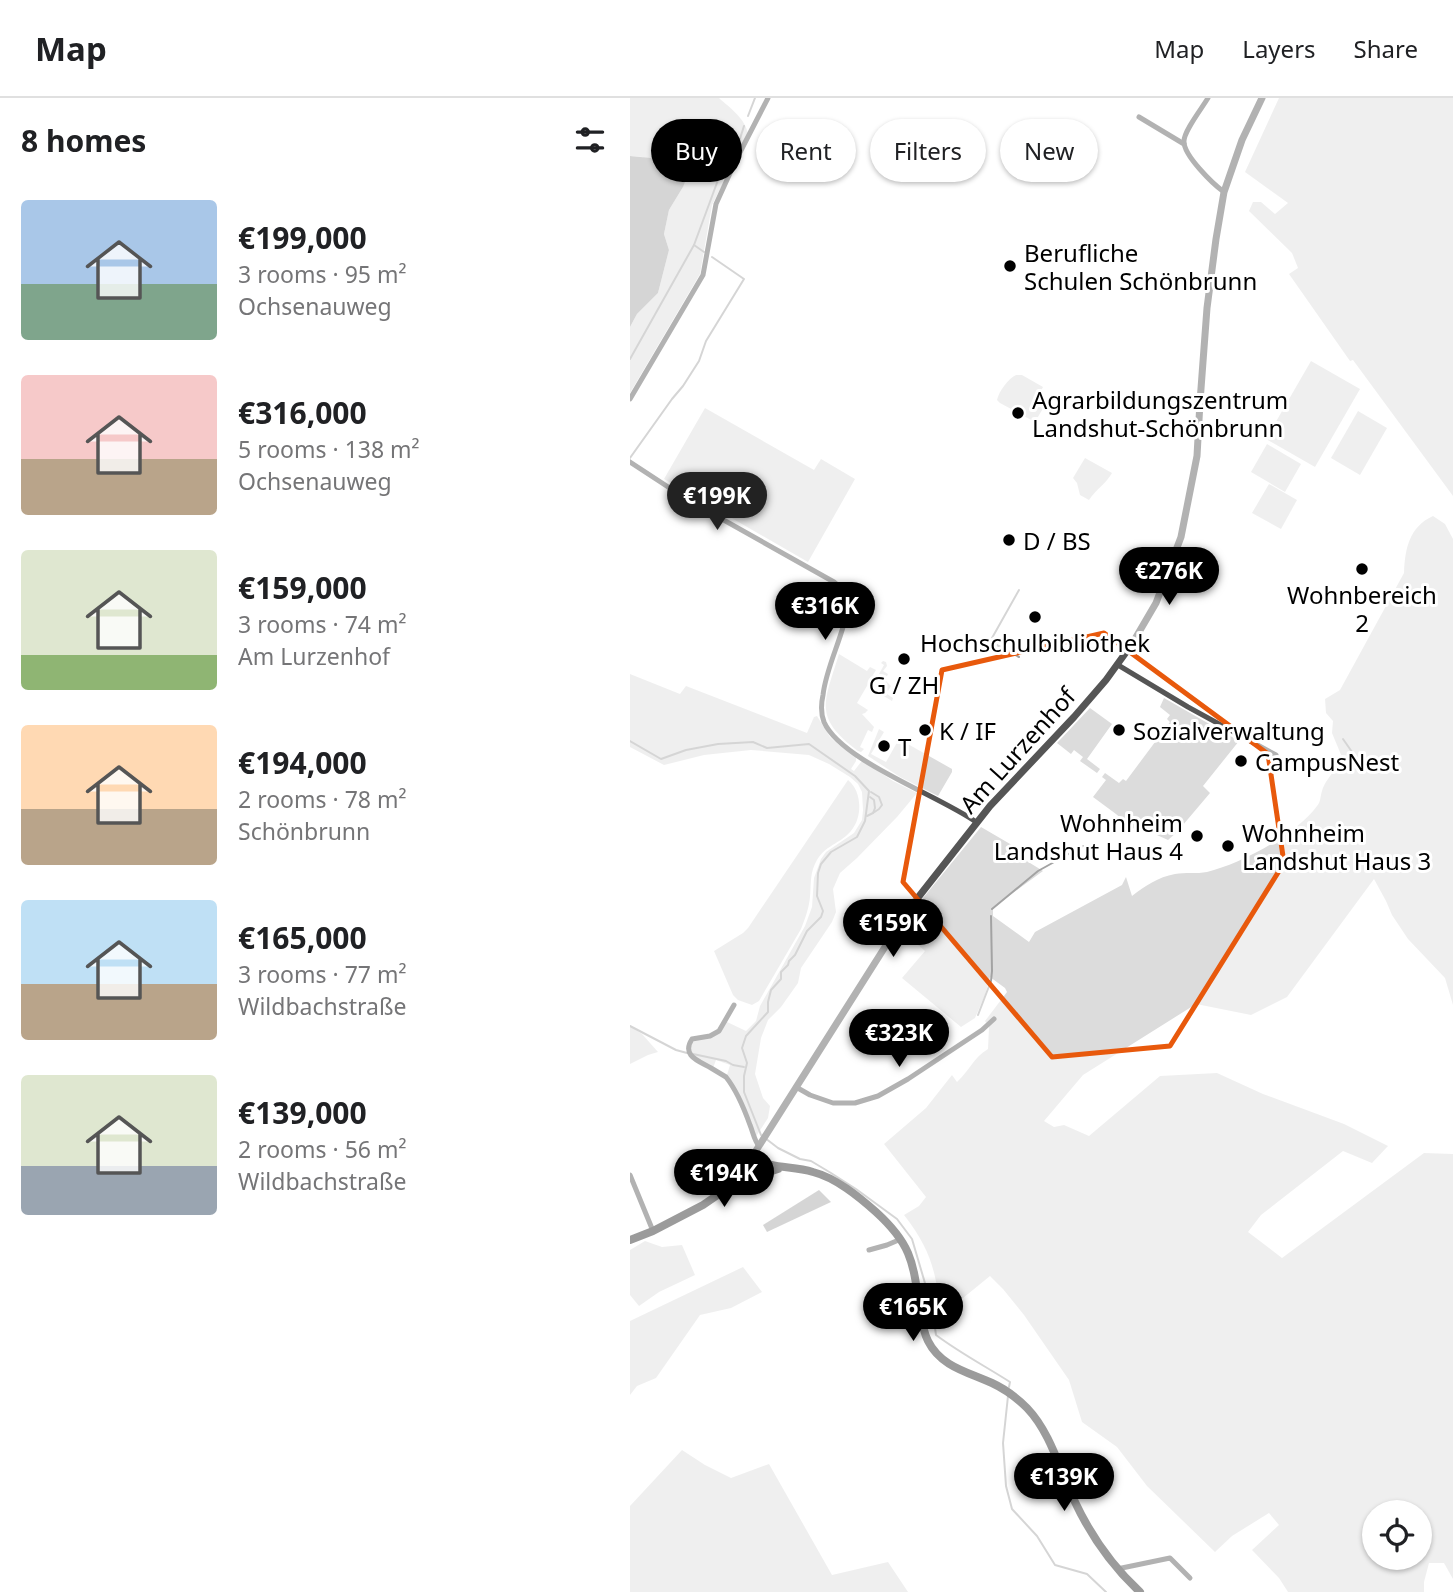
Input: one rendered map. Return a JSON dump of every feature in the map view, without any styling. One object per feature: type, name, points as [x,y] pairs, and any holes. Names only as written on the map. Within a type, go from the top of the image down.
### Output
[{"type":"main road","points":[[752,1157],[769,1166],[812,1171],[840,1185],[868,1205],[901,1239],[912,1260],[924,1330],[933,1349],[955,1368],[1000,1387],[1033,1415],[1044,1431],[1081,1514],[1098,1544],[1117,1569],[1140,1592]]},
{"type":"main road","name":"Am Lurzenhof","points":[[735,1183],[752,1157]]},
{"type":"main road","points":[[630,1240],[703,1205],[735,1183],[785,1168]]},
{"type":"street","points":[[630,399],[703,275],[716,204],[768,98]]},
{"type":"street","points":[[1208,98],[1187,133],[1184,144],[1208,178],[1224,192]]},
{"type":"street","name":"Am Lurzenhof","points":[[752,1157],[909,909],[976,822],[1074,717],[1118,665],[1156,603],[1181,537],[1197,456],[1208,306],[1224,192],[1241,140],[1262,98]]},
{"type":"street","points":[[1139,117],[1184,144]]},
{"type":"street","points":[[630,463],[688,500],[841,588],[847,595],[848,607],[823,692],[821,710],[824,721],[840,742],[862,758],[976,822]]},
{"type":"street","points":[[1118,665],[1276,755]]},
{"type":"street","points":[[734,1005],[719,1031],[692,1039],[688,1050],[692,1057],[730,1082],[745,1112],[755,1142],[761,1143]]},
{"type":"street","points":[[796,1087],[810,1096],[834,1103],[855,1103],[878,1097],[982,1030],[994,1019]]},
{"type":"street","points":[[630,1175],[653,1231]]},
{"type":"street","points":[[869,1250],[901,1239]]},
{"type":"street","points":[[1117,1569],[1170,1558],[1190,1577]]},
{"type":"highlighted area","points":[[1104,633],[1268,754],[1284,863],[1170,1046],[1052,1057],[903,882],[942,670]]},
{"type":"shaded area","points":[[630,98],[719,98],[741,119],[651,119],[651,164],[642,157],[630,156]]},
{"type":"shaded area","points":[[1279,98],[1453,98],[1453,496],[1353,360],[1350,361],[1289,274],[1298,268],[1292,253],[1249,211],[1253,202],[1261,202],[1275,214],[1288,203],[1245,172]]},
{"type":"shaded area","points":[[742,121],[746,128],[748,134],[742,146]]},
{"type":"shaded area","points":[[630,156],[651,158],[651,182],[685,182],[669,210],[664,234],[669,250],[658,293],[637,314],[630,327]]},
{"type":"shaded area","points":[[676,182],[724,182],[712,205],[700,274],[630,393],[630,327],[637,314],[658,293],[669,250],[664,234],[669,210],[683,187]]},
{"type":"shaded area","points":[[1311,361],[1360,389],[1315,467],[1266,439]]},
{"type":"shaded area","points":[[1016,375],[1022,375],[1043,387],[1036,400],[1045,405],[1035,422],[997,400],[1004,386]]},
{"type":"shaded area","points":[[705,408],[814,470],[821,459],[855,479],[808,562],[664,479]]},
{"type":"shaded area","points":[[1358,411],[1387,428],[1360,475],[1331,458]]},
{"type":"shaded area","points":[[1267,444],[1301,464],[1285,492],[1251,472]]},
{"type":"shaded area","points":[[1085,458],[1112,473],[1089,500],[1080,495],[1073,478]]},
{"type":"shaded area","points":[[1269,484],[1297,500],[1281,529],[1252,513]]},
{"type":"shaded area","points":[[1433,516],[1445,524],[1453,539],[1453,1005],[1445,978],[1408,939],[1374,879],[1287,997],[1251,1015],[1196,1004],[1083,1075],[1044,1121],[1054,1127],[1064,1125],[1089,1136],[1160,1076],[1217,1073],[1263,1094],[1344,1124],[1388,1146],[1372,1163],[1343,1151],[1261,1215],[1248,1232],[1282,1258],[1424,1153],[1453,1154],[1453,1579],[1444,1563],[1432,1563],[1432,1500],[1362,1500],[1362,1570],[1427,1570],[1424,1592],[1288,1592],[1279,1578],[1252,1550],[1279,1525],[1269,1513],[1232,1536],[1215,1552],[1147,1486],[1117,1447],[1082,1422],[1069,1380],[1024,1315],[990,1276],[941,1316],[937,1287],[927,1251],[904,1215],[919,1206],[926,1197],[884,1144],[926,1108],[952,1075],[957,1082],[988,1049],[989,1027],[985,1021],[1007,992],[990,977],[975,1018],[961,1027],[902,978],[925,951],[901,930],[923,898],[981,827],[1017,848],[1017,855],[1043,871],[993,909],[993,916],[1029,942],[1035,932],[1122,885],[1126,877],[1132,896],[1163,877],[1179,873],[1207,872],[1235,862],[1296,827],[1317,806],[1326,782],[1344,762],[1332,733],[1333,721],[1326,713],[1325,699],[1340,690],[1404,573],[1410,540],[1418,526]]},
{"type":"shaded area","points":[[839,654],[867,671],[870,667],[876,670],[873,675],[877,678],[880,677],[884,665],[881,663],[886,662],[887,666],[883,671],[888,674],[885,680],[891,686],[888,691],[871,679],[869,682],[893,698],[892,701],[867,686],[857,703],[868,710],[862,714],[874,727],[872,732],[868,730],[860,747],[864,749],[861,752],[844,739],[828,718],[826,708],[829,685]]},
{"type":"shaded area","points":[[630,674],[680,694],[686,686],[807,733],[817,716],[830,737],[856,757],[851,769],[854,771],[863,761],[917,793],[897,817],[840,873],[833,889],[836,912],[832,922],[801,968],[798,983],[768,1020],[761,1038],[755,1074],[763,1098],[770,1106],[768,1118],[755,1142],[727,1075],[730,1065],[716,1060],[713,1068],[692,1057],[689,1042],[718,1031],[725,1021],[746,1031],[756,1021],[760,1006],[805,926],[812,907],[814,878],[821,859],[826,852],[854,833],[862,820],[862,792],[850,777],[809,755],[751,750],[704,755],[664,765],[630,747]]},
{"type":"shaded area","points":[[1164,698],[1239,741],[1203,786],[1210,793],[1168,840],[1148,831],[1132,828],[1093,797],[1106,780],[1102,777],[1105,773],[1119,783],[1123,779],[1126,781],[1170,722],[1167,719],[1170,715],[1160,707]]},
{"type":"shaded area","points":[[1090,708],[1112,724],[1087,759],[1100,769],[1097,773],[1080,761],[1083,757],[1074,750],[1071,754],[1057,743]]},
{"type":"shaded area","points":[[879,729],[884,732],[871,754],[886,762],[899,739],[952,769],[938,796],[900,777],[868,756]]},
{"type":"shaded area","points":[[848,780],[858,797],[859,812],[855,825],[846,836],[825,850],[817,861],[812,873],[809,905],[801,929],[759,1001],[752,1005],[738,1000],[733,995],[714,951],[748,928]]},
{"type":"shaded area","points":[[630,1026],[642,1034],[658,1052],[630,1064]]},
{"type":"shaded area","points":[[819,1190],[831,1202],[767,1232],[763,1225]]},
{"type":"shaded area","points":[[645,1241],[662,1247],[682,1245],[695,1275],[659,1292],[639,1306],[630,1295],[630,1250]]},
{"type":"shaded area","points":[[743,1267],[762,1292],[731,1308],[700,1315],[656,1378],[637,1386],[630,1395],[630,1321]]},
{"type":"shaded area","points":[[682,1450],[731,1478],[769,1464],[832,1575],[888,1562],[908,1592],[630,1592],[630,1506]]},
{"type":"waterway","points":[[748,116],[755,98]]},
{"type":"waterway","points":[[630,359],[694,245],[718,180],[738,145],[744,126]]},
{"type":"waterway","points":[[694,245],[704,252]]},
{"type":"waterway","points":[[630,458],[699,361],[706,341],[744,279],[712,257]]},
{"type":"waterway","points":[[992,638],[1019,590]]},
{"type":"waterway","points":[[995,644],[1019,657]]},
{"type":"waterway","points":[[1343,739],[1359,762]]},
{"type":"waterway","points":[[630,741],[661,759],[686,750],[718,744],[753,742],[767,748],[809,744],[855,776],[869,791],[865,821],[857,837],[831,852],[821,864],[817,896],[823,911],[821,917],[807,931],[795,955],[781,972],[781,979],[771,990],[768,1012],[746,1036],[742,1048],[747,1063],[744,1092],[761,1135]]},
{"type":"waterway","points":[[871,792],[879,797],[882,805],[873,813]]},
{"type":"waterway","points":[[867,816],[873,813],[875,808],[874,800],[870,797]]},
{"type":"waterway","points":[[992,909],[1038,871],[1083,846]]},
{"type":"waterway","points":[[978,1015],[991,981],[991,916]]},
{"type":"waterway","points":[[630,1026],[687,1053]]},
{"type":"waterway","points":[[693,1054],[744,1067]]},
{"type":"waterway","points":[[765,1138],[778,1148],[800,1159],[811,1161],[831,1173],[897,1219],[912,1239],[932,1307],[936,1335],[1010,1382],[1009,1387]]},
{"type":"waterway","points":[[1008,1396],[1003,1443],[1006,1486],[1012,1509],[1037,1536],[1055,1565],[1087,1574],[1106,1592]]},
{"type":"place","name":"Berufliche Schulen Schönbrunn","points":[[1010,266]]},
{"type":"place","name":"Agrarbildungszentrum Landshut-Schönbrunn","points":[[1018,413]]},
{"type":"place","name":"D / BS","points":[[1009,540]]},
{"type":"place","name":"Wohnbereich 2","points":[[1362,569]]},
{"type":"place","name":"Hochschulbibliothek","points":[[1035,617]]},
{"type":"place","name":"G / ZH","points":[[904,659]]},
{"type":"place","name":"K / IF","points":[[925,730]]},
{"type":"place","name":"Sozialverwaltung","points":[[1119,730]]},
{"type":"place","name":"T","points":[[884,746]]},
{"type":"place","name":"CampusNest","points":[[1241,761]]},
{"type":"place","name":"Wohnheim Landshut Haus 4","points":[[1197,836]]},
{"type":"place","name":"Wohnheim Landshut Haus 3","points":[[1228,846]]}]
